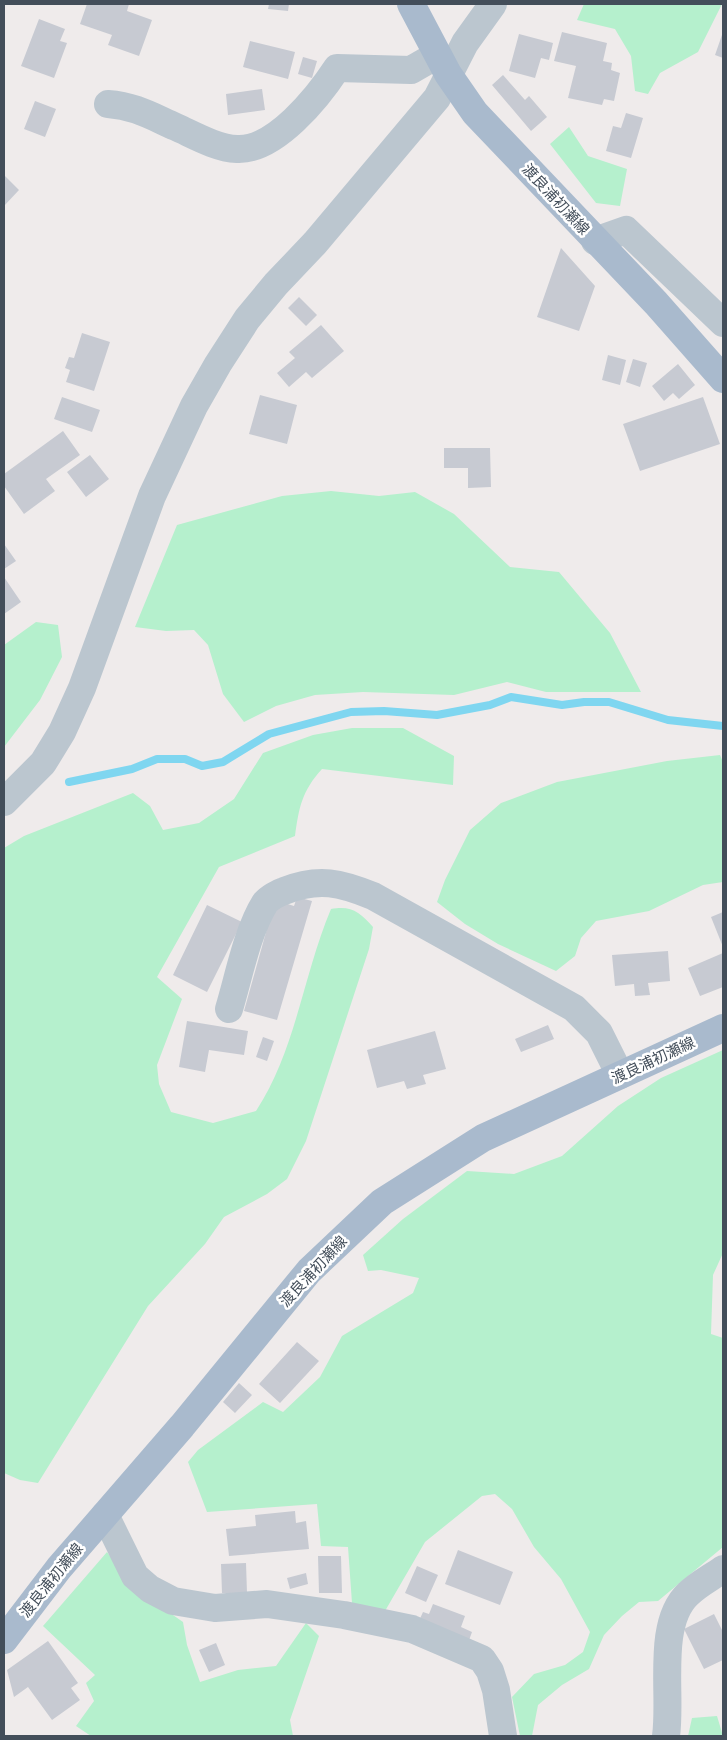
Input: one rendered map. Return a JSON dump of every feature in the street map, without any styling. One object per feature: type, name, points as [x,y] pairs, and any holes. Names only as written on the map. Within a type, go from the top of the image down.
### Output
[{"type":"main road","name":"渡良浦初瀬線","points":[[411,4],[443,65],[475,113],[656,303],[723,379]]},
{"type":"main road","name":"渡良浦初瀬線","points":[[4,1640],[59,1568],[182,1426],[309,1271],[382,1202],[483,1138],[723,1028]]},
{"type":"street","points":[[4,802],[43,763],[62,732],[82,688],[152,496],[194,406],[218,364],[247,319],[276,284],[315,243],[437,98],[443,65],[465,43],[493,4]]},
{"type":"street","points":[[108,104],[129,106],[211,142],[237,149],[264,144],[318,97],[338,68],[410,70],[443,65]]},
{"type":"street","points":[[595,241],[626,230],[723,323]]},
{"type":"street","points":[[229,1009],[254,927],[266,902],[280,892],[297,886],[320,882],[346,885],[374,896],[574,1008],[599,1033],[620,1075]]},
{"type":"street","points":[[105,1515],[135,1576],[150,1589],[173,1601],[215,1608],[267,1604],[344,1615],[412,1630],[482,1659],[490,1671],[496,1690],[503,1736]]},
{"type":"street","points":[[666,1736],[669,1701],[668,1640],[674,1615],[687,1594],[723,1569]]},
{"type":"green space","points":[[584,4],[722,4],[698,52],[660,73],[648,94],[635,91],[631,56],[615,29],[577,20]]},
{"type":"green space","points":[[569,127],[588,156],[627,169],[620,206],[596,203],[550,144]]},
{"type":"green space","points":[[331,491],[379,496],[415,492],[454,514],[510,567],[559,572],[610,633],[641,692],[546,692],[507,682],[454,695],[363,692],[315,695],[276,706],[244,722],[223,694],[208,645],[194,630],[166,631],[135,627],[177,525],[282,496]]},
{"type":"green space","points":[[36,622],[58,625],[62,657],[40,700],[4,747],[4,645]]},
{"type":"green space","points":[[352,728],[403,728],[454,756],[453,785],[322,769],[315,777],[302,800],[295,836],[219,867],[157,977],[182,999],[157,1065],[159,1084],[171,1112],[213,1123],[256,1111],[270,1088],[290,1038],[321,934],[331,909],[344,908],[355,911],[373,927],[369,949],[306,1141],[287,1179],[267,1194],[224,1217],[205,1244],[148,1306],[38,1483],[20,1480],[4,1473],[4,848],[24,836],[133,793],[150,806],[163,830],[199,823],[234,799],[263,753],[313,735]]},
{"type":"green space","points":[[720,755],[723,762],[723,882],[703,885],[649,911],[596,921],[581,938],[575,956],[556,971],[498,944],[465,924],[437,902],[445,880],[470,830],[501,803],[557,782],[667,761]]},
{"type":"green space","points":[[723,1050],[723,1253],[713,1275],[711,1334],[723,1338],[723,1547],[658,1601],[639,1602],[622,1616],[604,1635],[589,1669],[562,1685],[538,1705],[532,1736],[520,1736],[512,1697],[534,1674],[565,1665],[583,1652],[590,1632],[561,1579],[534,1547],[512,1509],[495,1494],[482,1496],[425,1542],[385,1611],[352,1603],[348,1547],[321,1546],[317,1504],[207,1512],[188,1462],[198,1450],[263,1402],[283,1412],[320,1377],[342,1336],[413,1293],[419,1278],[381,1270],[368,1271],[363,1255],[403,1219],[467,1171],[514,1174],[562,1156],[618,1106],[661,1078]]},
{"type":"green space","points":[[107,1552],[134,1588],[183,1622],[187,1645],[200,1682],[238,1670],[276,1666],[306,1623],[319,1636],[290,1720],[293,1736],[91,1736],[76,1726],[94,1701],[86,1683],[95,1675],[43,1626]]},
{"type":"green space","points":[[717,1716],[723,1736],[688,1736],[692,1718]]},
{"type":"building","points":[[87,4],[129,4],[127,11],[152,20],[139,56],[108,45],[112,35],[80,24]]},
{"type":"building","points":[[269,4],[289,4],[288,11],[268,9]]},
{"type":"building","points":[[39,19],[65,29],[60,41],[67,43],[54,78],[21,66]]},
{"type":"building","points":[[562,32],[607,43],[603,61],[612,63],[611,70],[620,73],[614,101],[604,99],[602,105],[568,98],[576,66],[554,61]]},
{"type":"building","points":[[723,32],[723,58],[715,55]]},
{"type":"building","points":[[519,34],[553,43],[549,60],[541,58],[535,78],[509,71]]},
{"type":"building","points":[[250,41],[295,52],[288,79],[243,67]]},
{"type":"building","points":[[303,57],[317,61],[312,78],[298,74]]},
{"type":"building","points":[[503,75],[525,100],[529,96],[547,117],[531,131],[492,85]]},
{"type":"building","points":[[262,89],[265,110],[228,115],[226,94]]},
{"type":"building","points":[[35,101],[56,109],[45,137],[24,129]]},
{"type":"building","points":[[626,113],[643,118],[631,158],[606,151],[613,126],[621,128]]},
{"type":"building","points":[[4,175],[19,190],[4,206]]},
{"type":"building","points":[[561,248],[595,286],[579,331],[537,317]]},
{"type":"building","points":[[299,297],[317,315],[306,326],[288,308]]},
{"type":"building","points":[[321,325],[344,351],[312,378],[306,372],[289,387],[277,373],[295,358],[289,352]]},
{"type":"building","points":[[82,333],[110,342],[94,391],[66,382],[70,370],[65,368],[69,357],[74,358]]},
{"type":"building","points":[[608,355],[626,360],[620,385],[602,380]]},
{"type":"building","points":[[633,359],[647,363],[640,387],[626,382]]},
{"type":"building","points":[[678,364],[695,385],[679,399],[673,393],[664,401],[652,386]]},
{"type":"building","points":[[260,395],[297,405],[287,444],[249,434]]},
{"type":"building","points":[[62,397],[100,410],[92,432],[54,419]]},
{"type":"building","points":[[703,397],[720,444],[640,471],[623,424]]},
{"type":"building","points":[[63,431],[80,455],[46,479],[55,491],[24,514],[4,486],[4,474]]},
{"type":"building","points":[[444,448],[490,448],[491,487],[468,488],[468,468],[444,468]]},
{"type":"building","points":[[90,455],[109,479],[86,497],[67,472]]},
{"type":"building","points":[[4,544],[16,561],[4,569]]},
{"type":"building","points":[[4,577],[21,602],[4,614]]},
{"type":"building","points":[[297,897],[312,901],[277,1020],[244,1011],[275,900],[294,906]]},
{"type":"building","points":[[207,905],[242,922],[207,992],[173,975]]},
{"type":"building","points":[[723,912],[723,947],[711,917]]},
{"type":"building","points":[[668,951],[670,981],[648,983],[650,995],[635,996],[634,984],[615,986],[612,955]]},
{"type":"building","points":[[723,953],[723,987],[700,996],[688,968]]},
{"type":"building","points":[[187,1021],[248,1031],[244,1055],[209,1050],[205,1072],[179,1067]]},
{"type":"building","points":[[548,1025],[554,1039],[521,1052],[515,1039]]},
{"type":"building","points":[[435,1031],[446,1069],[423,1075],[426,1084],[407,1089],[404,1081],[377,1088],[367,1050]]},
{"type":"building","points":[[263,1037],[274,1041],[267,1061],[256,1057]]},
{"type":"building","points":[[297,1342],[319,1361],[280,1403],[259,1384]]},
{"type":"building","points":[[239,1383],[252,1395],[235,1413],[223,1402]]},
{"type":"building","points":[[295,1511],[296,1523],[306,1521],[309,1549],[229,1556],[226,1529],[256,1526],[255,1515]]},
{"type":"building","points":[[458,1550],[513,1572],[500,1605],[445,1584]]},
{"type":"building","points":[[318,1556],[341,1556],[342,1593],[319,1593]]},
{"type":"building","points":[[246,1563],[247,1593],[222,1593],[221,1564]]},
{"type":"building","points":[[417,1566],[438,1575],[426,1602],[405,1593]]},
{"type":"building","points":[[306,1573],[308,1584],[290,1589],[287,1578]]},
{"type":"building","points":[[433,1604],[465,1616],[461,1627],[472,1632],[468,1643],[418,1623],[423,1612],[429,1614]]},
{"type":"building","points":[[714,1614],[723,1632],[723,1660],[704,1669],[684,1629]]},
{"type":"building","points":[[48,1641],[78,1683],[71,1688],[80,1700],[52,1720],[28,1687],[14,1697],[7,1670]]},
{"type":"building","points":[[216,1643],[225,1665],[209,1672],[199,1650]]},
{"type":"waterway","points":[[69,782],[132,769],[157,759],[185,759],[202,766],[223,762],[269,734],[351,712],[384,711],[437,715],[490,705],[511,697],[562,705],[584,702],[609,702],[668,720],[723,726]]}]
